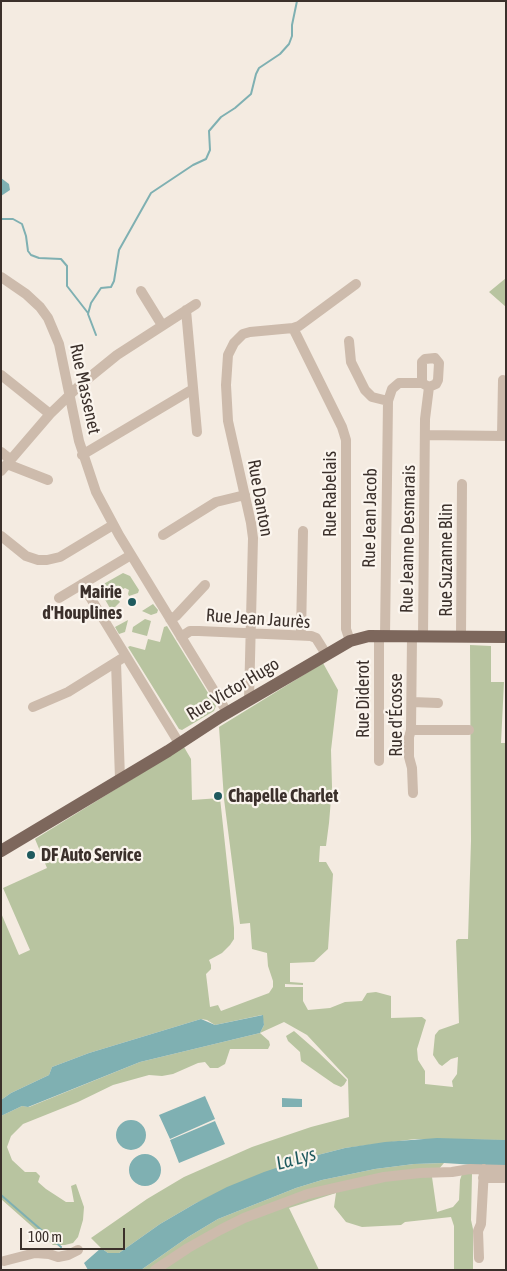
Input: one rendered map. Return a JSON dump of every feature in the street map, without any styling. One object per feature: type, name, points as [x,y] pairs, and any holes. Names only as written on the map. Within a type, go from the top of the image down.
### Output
[{"type":"main road","name":"Rue Victor Hugo","points":[[1,851],[228,712],[350,641],[364,636],[506,637]]},
{"type":"street","name":"Rue Massenet","points":[[1,277],[26,294],[40,307],[48,318],[59,344],[82,455],[96,492],[113,525],[228,712]]},
{"type":"street","points":[[294,328],[356,284]]},
{"type":"street","points":[[141,291],[162,325]]},
{"type":"street","points":[[6,465],[50,414],[110,360],[196,304]]},
{"type":"street","points":[[186,310],[197,432]]},
{"type":"street","name":"Rue Danton","points":[[250,700],[253,538],[228,421],[226,392],[228,355],[240,336],[250,332],[294,328]]},
{"type":"street","name":"Rue Rabelais","points":[[294,328],[342,427],[346,440],[346,629],[350,641]]},
{"type":"street","points":[[349,341],[351,362],[365,390],[372,397],[388,400]]},
{"type":"street","points":[[1,375],[50,414]]},
{"type":"street","points":[[425,439],[504,436],[503,380]]},
{"type":"street","name":"Rue Jeanne Desmarais","points":[[388,400],[392,389],[399,383],[425,385],[418,637]]},
{"type":"street","points":[[82,455],[193,389]]},
{"type":"street","name":"Rue Jean Jacob","points":[[382,636],[388,400]]},
{"type":"street","points":[[1,452],[6,465],[48,480]]},
{"type":"street","name":"Rue Suzanne Blin","points":[[461,637],[462,484]]},
{"type":"street","points":[[163,535],[216,502],[245,495]]},
{"type":"street","points":[[1,536],[26,556],[47,560],[60,557],[113,525]]},
{"type":"street","points":[[301,635],[303,531]]},
{"type":"street","points":[[59,598],[131,555]]},
{"type":"street","points":[[82,584],[179,743]]},
{"type":"street","points":[[170,620],[205,585]]},
{"type":"street","name":"Rue Jean Jaurès","points":[[181,637],[194,631],[314,636],[326,654]]},
{"type":"street","name":"Rue Diderot","points":[[379,761],[382,636]]},
{"type":"street","name":"Rue d'Écosse","points":[[413,793],[412,768],[409,757],[418,637]]},
{"type":"street","points":[[33,707],[68,692],[126,656]]},
{"type":"street","points":[[116,662],[120,779]]},
{"type":"street","points":[[412,702],[438,702]]},
{"type":"street","points":[[411,730],[469,730]]},
{"type":"street","points":[[155,1270],[188,1248],[228,1226],[308,1194],[384,1177],[484,1174],[506,1170]]},
{"type":"street","points":[[484,1174],[506,1178]]},
{"type":"street","points":[[479,1258],[478,1231],[481,1224],[484,1174]]},
{"type":"street","points":[[3,1261],[35,1253],[58,1257],[78,1250]]},
{"type":"green space","points":[[506,278],[506,307],[489,292]]},
{"type":"green space","points":[[123,573],[130,576],[139,590],[138,593],[129,596],[129,590],[125,588],[114,594],[120,602],[114,608],[118,615],[115,617],[99,589],[100,586]]},
{"type":"green space","points":[[153,604],[158,610],[157,613],[151,615],[142,611]]},
{"type":"green space","points":[[145,619],[151,621],[147,636],[132,632],[133,627]]},
{"type":"green space","points":[[128,620],[125,632],[119,634],[115,627]]},
{"type":"green space","points":[[167,626],[216,706],[214,711],[182,730],[179,729],[128,647],[145,650],[148,639],[160,642],[164,627]]},
{"type":"green space","points":[[470,645],[491,646],[491,682],[504,682],[501,743],[506,743],[506,1140],[415,1139],[345,1148],[306,1158],[196,1203],[160,1224],[119,1253],[108,1253],[101,1248],[91,1238],[147,1199],[184,1177],[252,1147],[311,1127],[349,1117],[348,1079],[307,1035],[284,1022],[260,1033],[264,1025],[262,1015],[215,1025],[201,1019],[89,1053],[52,1067],[49,1075],[11,1093],[1,1100],[1,913],[19,955],[30,950],[3,888],[47,868],[35,839],[184,747],[191,759],[192,800],[220,798],[234,928],[234,939],[230,945],[222,953],[209,960],[211,969],[206,974],[210,1007],[218,1005],[221,1011],[269,993],[273,987],[273,981],[268,966],[267,953],[252,949],[250,923],[240,924],[224,799],[219,727],[323,663],[338,690],[331,750],[332,787],[329,823],[326,846],[320,846],[319,862],[326,862],[333,874],[328,949],[314,962],[290,963],[290,982],[303,983],[303,985],[285,984],[285,987],[303,987],[303,1001],[308,1010],[330,1008],[345,1002],[362,1001],[367,993],[376,992],[391,996],[391,1018],[422,1017],[426,1020],[417,1049],[418,1060],[425,1071],[425,1084],[453,1087],[452,1081],[457,1074],[458,1057],[451,1059],[442,1066],[433,1055],[435,1035],[439,1030],[459,1023],[456,941],[458,939],[468,939],[471,841]]},
{"type":"green space","points":[[294,1031],[347,1080],[344,1085],[341,1087],[334,1084],[301,1061],[300,1052],[288,1041],[286,1036]]},
{"type":"green space","points":[[260,1033],[269,1041],[268,1049],[230,1049],[225,1064],[218,1068],[210,1068],[205,1062],[198,1063],[173,1074],[162,1076],[149,1075],[113,1085],[78,1102],[23,1124],[11,1136],[7,1147],[12,1160],[25,1172],[36,1172],[40,1176],[38,1182],[46,1189],[66,1202],[74,1202],[71,1186],[76,1184],[84,1207],[83,1220],[78,1237],[73,1243],[53,1245],[1,1199],[1,1116],[22,1106],[29,1107],[140,1062]]},
{"type":"green space","points":[[444,1163],[432,1177],[437,1212],[453,1207],[459,1200],[462,1174],[472,1174],[473,1270],[454,1270],[454,1226],[451,1217],[405,1222],[401,1225],[362,1227],[346,1222],[334,1207],[336,1193],[289,1208],[319,1270],[141,1270],[188,1237],[218,1219],[296,1188],[322,1180],[375,1169],[414,1164]]},
{"type":"water","points":[[1,178],[9,184],[10,190],[1,196]]},
{"type":"water","points":[[263,1015],[264,1025],[260,1033],[140,1062],[28,1107],[22,1106],[1,1116],[1,1100],[11,1093],[49,1075],[52,1067],[89,1053],[201,1019],[215,1025]]},
{"type":"water","points":[[205,1096],[215,1119],[170,1139],[159,1115]]},
{"type":"water","points":[[282,1098],[302,1099],[302,1107],[282,1107]]},
{"type":"water","points":[[131,1120],[142,1124],[146,1135],[142,1146],[131,1150],[120,1146],[116,1135],[120,1124]]},
{"type":"water","points":[[215,1121],[225,1144],[179,1163],[170,1140]]},
{"type":"water","points":[[437,1138],[506,1140],[506,1167],[444,1163],[414,1164],[375,1169],[322,1180],[296,1188],[218,1219],[188,1237],[141,1270],[88,1270],[84,1263],[101,1248],[108,1253],[119,1253],[160,1224],[196,1203],[227,1187],[264,1172],[345,1148],[385,1142]]},
{"type":"water","points":[[145,1154],[151,1155],[156,1159],[160,1164],[160,1176],[156,1181],[151,1185],[145,1186],[139,1185],[134,1181],[130,1176],[129,1170],[130,1164],[134,1159],[139,1155]]},
{"type":"waterway","points":[[96,335],[88,314],[91,303],[101,288],[111,287],[114,281],[119,250],[151,193],[193,165],[206,159],[210,150],[209,131],[221,117],[251,94],[259,68],[280,54],[289,44],[297,1]]},
{"type":"waterway","points":[[1,219],[13,219],[22,224],[28,251],[31,255],[39,258],[61,259],[67,266],[67,286],[88,313]]},
{"type":"waterway","points":[[1,1195],[61,1247]]},
{"type":"place","name":"Mairie d'Houplines","points":[[132,602]]},
{"type":"place","name":"Chapelle Charlet","points":[[218,796]]},
{"type":"place","name":"DF Auto Service","points":[[31,855]]},
{"type":"water label","name":"La Lys","points":[[296,1159]]}]
